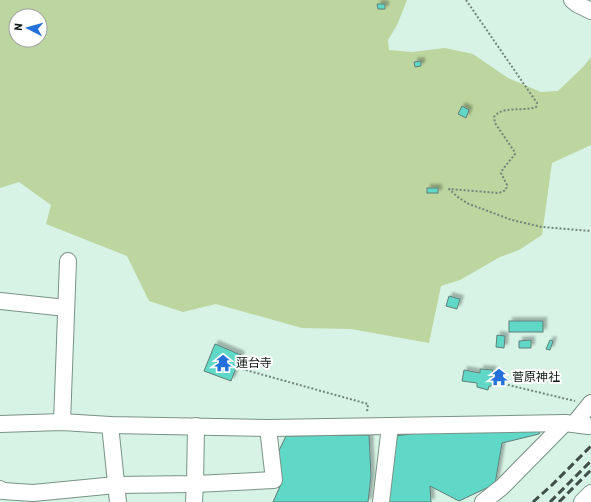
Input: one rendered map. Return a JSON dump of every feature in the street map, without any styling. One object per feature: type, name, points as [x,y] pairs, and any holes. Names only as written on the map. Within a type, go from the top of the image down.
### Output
[{"type":"street","points":[[572,0],[591,11]]},
{"type":"street","points":[[62,422],[68,261]]},
{"type":"street","points":[[0,301],[66,308]]},
{"type":"street","points":[[483,502],[576,425],[590,404]]},
{"type":"street","points":[[0,424],[62,422],[110,425],[268,428],[576,425]]},
{"type":"street","points":[[110,425],[118,502]]},
{"type":"street","points":[[194,502],[196,426]]},
{"type":"street","points":[[381,502],[390,426]]},
{"type":"street","points":[[0,489],[4,491],[33,493],[116,485],[195,484],[274,480],[268,428]]},
{"type":"street","points":[[582,502],[591,493]]},
{"type":"path","points":[[466,0],[537,103],[536,107],[530,109],[502,110],[494,117],[495,123],[515,154],[501,173],[507,185],[506,190],[499,193],[449,189],[469,204],[512,220],[542,227],[591,231]]},
{"type":"path","points":[[242,369],[368,404],[367,426]]},
{"type":"path","points":[[500,383],[590,404]]},
{"type":"green space","points":[[0,0],[407,0],[397,25],[388,40],[389,50],[412,52],[445,48],[473,54],[508,78],[541,92],[558,91],[584,66],[591,57],[591,145],[552,163],[542,235],[519,250],[500,257],[460,280],[441,286],[429,343],[351,329],[302,328],[216,304],[183,312],[149,301],[127,256],[46,224],[51,205],[19,182],[0,188]]},
{"type":"building","points":[[377,4],[385,4],[385,9],[378,9]]},
{"type":"building","points":[[421,61],[421,66],[415,67],[414,62]]},
{"type":"building","points":[[462,106],[469,110],[466,118],[458,114]]},
{"type":"building","points":[[427,188],[438,188],[438,193],[427,193]]},
{"type":"building","points":[[449,296],[460,299],[457,309],[446,306]]},
{"type":"building","points":[[509,321],[543,321],[543,332],[509,332]]},
{"type":"building","points":[[497,335],[505,336],[504,348],[496,347]]},
{"type":"building","points":[[531,340],[531,348],[519,348],[519,341]]},
{"type":"building","points":[[550,340],[553,341],[550,350],[546,349]]},
{"type":"building","name":"蓮台寺","points":[[215,344],[241,355],[231,381],[204,371]]},
{"type":"building","points":[[480,369],[493,370],[491,377],[494,378],[493,386],[489,386],[488,390],[477,387],[477,383],[462,381],[464,370],[480,373]]},
{"type":"building","points":[[442,430],[540,430],[539,434],[502,443],[495,484],[459,501],[430,486],[431,502],[388,502],[395,436]]},
{"type":"building","points":[[369,435],[371,476],[368,502],[273,502],[281,484],[272,465],[286,436]]},
{"type":"railway","points":[[533,502],[591,446]]},
{"type":"railway","points":[[550,502],[591,461]]},
{"type":"railway","points":[[559,502],[591,470]]},
{"type":"place","name":"蓮台寺","points":[[223,363]]},
{"type":"place","name":"菅原神社","points":[[499,377]]}]
